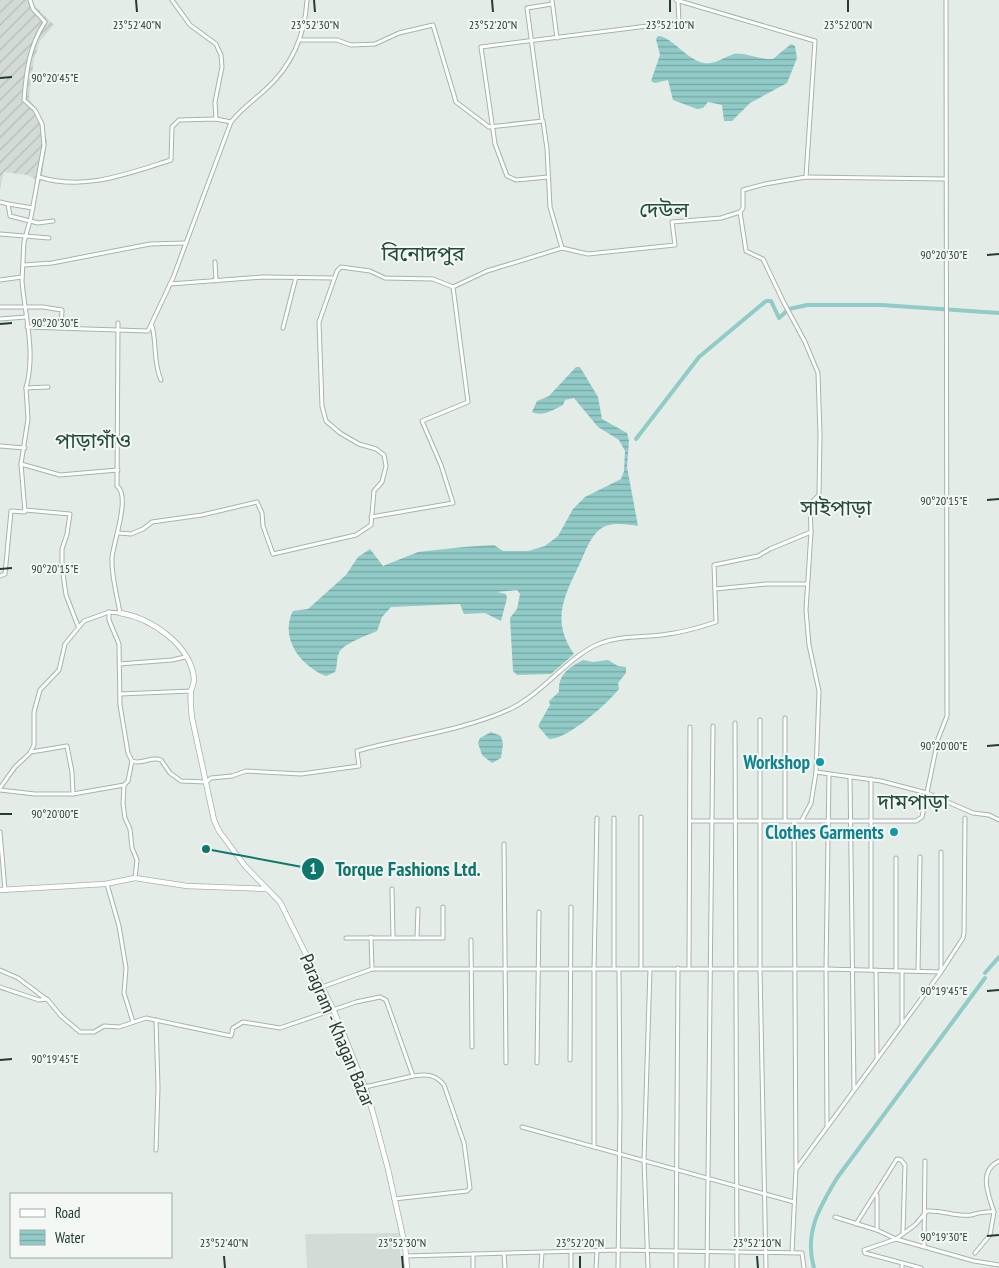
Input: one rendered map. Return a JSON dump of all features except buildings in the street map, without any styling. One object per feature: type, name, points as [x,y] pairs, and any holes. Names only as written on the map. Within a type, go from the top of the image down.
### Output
[{"type":"street","points":[[25,510],[21,464],[28,419],[26,388],[30,374],[31,356],[24,308],[23,249],[31,220],[44,145],[42,124],[35,110],[24,100],[30,54],[37,35],[45,22],[33,9],[30,0]]},
{"type":"street","points":[[172,0],[190,25],[216,44],[221,54],[222,67],[215,102],[216,119]]},
{"type":"street","points":[[27,327],[148,331],[152,326],[170,284],[231,122],[242,107],[275,81],[292,57],[301,40],[307,0]]},
{"type":"street","points":[[548,177],[516,180],[507,176],[495,144],[481,47],[679,22],[677,0],[816,41],[806,177]]},
{"type":"street","points":[[690,821],[916,821],[922,817],[938,739],[947,716],[946,0]]},
{"type":"street","points":[[557,38],[552,2],[527,8],[547,149],[550,207],[562,248]]},
{"type":"street","points":[[301,40],[337,40],[351,45],[375,44],[399,33],[432,25],[456,102],[489,127],[542,120]]},
{"type":"street","points":[[39,177],[69,183],[91,183],[171,160],[172,127],[175,123],[186,118],[216,119],[231,122]]},
{"type":"street","points":[[802,820],[810,803],[816,772],[819,691],[809,645],[808,584],[811,532],[810,504],[819,495],[819,384],[813,360],[763,259],[746,251],[740,212],[743,208],[743,190],[806,177],[945,179]]},
{"type":"street","points":[[0,202],[33,208]]},
{"type":"street","points":[[8,204],[10,216],[38,223],[54,221]]},
{"type":"street","points":[[119,533],[131,534],[152,522],[202,515],[257,502],[262,513],[263,526],[272,554],[356,535],[371,525],[374,491],[382,482],[386,466],[384,455],[376,448],[359,444],[340,433],[326,420],[322,406],[320,322],[334,278],[340,267],[370,271],[385,278],[434,279],[453,287],[487,270],[562,248],[588,254],[675,245],[672,222],[722,218],[740,212]]},
{"type":"street","points":[[0,234],[49,238]]},
{"type":"street","points":[[24,265],[52,263],[150,244],[185,244]]},
{"type":"street","points":[[215,262],[216,281]]},
{"type":"street","points":[[0,280],[22,277]]},
{"type":"street","points":[[170,284],[296,277],[334,278]]},
{"type":"street","points":[[283,328],[296,277]]},
{"type":"street","points":[[371,517],[453,503],[441,465],[422,421],[468,402],[453,287]]},
{"type":"street","points":[[0,307],[62,310],[61,328]]},
{"type":"street","points":[[0,319],[26,317]]},
{"type":"street","points":[[118,323],[117,486],[120,488],[121,512],[119,533],[112,559],[120,613]]},
{"type":"street","points":[[152,326],[155,336],[156,370],[161,380]]},
{"type":"street","points":[[26,388],[48,387]]},
{"type":"street","points":[[0,446],[25,448]]},
{"type":"street","points":[[21,464],[60,475],[118,470]]},
{"type":"street","points":[[0,576],[5,574],[11,511],[25,512],[25,510],[70,514],[67,534],[62,549],[62,566],[66,595],[78,626]]},
{"type":"street","points":[[132,761],[137,763],[156,758],[164,763],[170,773],[181,781],[206,782],[211,778],[232,776],[246,771],[301,774],[359,766],[357,751],[474,721],[508,710],[537,692],[588,650],[600,643],[650,634],[666,635],[716,622],[714,564],[758,556],[811,532]]},
{"type":"street","points":[[716,589],[766,584],[808,584]]},
{"type":"street","points":[[109,612],[109,620],[118,644],[121,714],[128,753],[132,761],[128,781],[124,785],[73,794],[36,794],[0,789],[34,745],[34,712],[40,690],[59,670],[66,644],[78,626],[84,621],[109,612],[149,621],[174,642],[185,657],[172,660],[119,664]]},
{"type":"street","name":"Paragram - Khagan Bazar","points":[[185,657],[193,676],[191,691],[192,718],[211,810],[219,831],[245,866],[280,902],[334,1011],[365,1087],[388,1168],[406,1256],[406,1268]]},
{"type":"street","points":[[120,694],[191,691]]},
{"type":"street","points":[[785,718],[785,821]]},
{"type":"street","points":[[760,720],[762,821],[760,969],[766,1268]]},
{"type":"street","points":[[735,723],[737,1268]]},
{"type":"street","points":[[708,1268],[707,1179],[713,726]]},
{"type":"street","points":[[689,968],[690,727]]},
{"type":"street","points":[[30,752],[67,746],[72,772],[73,794]]},
{"type":"street","points":[[816,772],[871,780],[927,793],[973,813],[989,815],[999,820]]},
{"type":"street","points":[[827,1128],[826,970],[829,774]]},
{"type":"street","points":[[850,777],[854,1091]]},
{"type":"street","points":[[871,780],[877,1059]]},
{"type":"street","points":[[124,785],[122,804],[130,829],[132,848],[137,860],[135,878]]},
{"type":"street","points":[[641,816],[641,969]]},
{"type":"street","points":[[594,1147],[594,969],[597,818]]},
{"type":"street","points":[[614,818],[614,969]]},
{"type":"street","points":[[796,1169],[942,972],[963,938],[965,818]]},
{"type":"street","points":[[792,1252],[796,1169],[794,821]]},
{"type":"street","points":[[0,832],[3,890],[107,884],[135,878],[187,886],[267,889]]},
{"type":"street","points":[[504,844],[506,1063]]},
{"type":"street","points":[[940,852],[942,972]]},
{"type":"street","points":[[918,971],[920,857]]},
{"type":"street","points":[[896,858],[896,971]]},
{"type":"street","points":[[107,884],[119,926],[126,968],[124,993],[133,1022]]},
{"type":"street","points":[[392,890],[392,937]]},
{"type":"street","points":[[346,938],[443,938],[443,907]]},
{"type":"street","points":[[570,1060],[571,907]]},
{"type":"street","points":[[417,938],[418,908]]},
{"type":"street","points":[[537,1063],[539,912]]},
{"type":"street","points":[[372,937],[372,969]]},
{"type":"street","points":[[472,940],[472,1047]]},
{"type":"street","points":[[676,1268],[678,968]]},
{"type":"street","points":[[322,987],[372,969],[709,968],[942,972]]},
{"type":"street","points":[[618,1268],[620,1155],[619,969]]},
{"type":"street","points":[[648,1268],[644,1161],[650,969]]},
{"type":"street","points":[[0,970],[18,978],[47,999],[61,1016],[80,1032],[94,1032],[104,1026],[119,1027],[146,1018],[231,1036],[233,1028],[243,1022],[280,1028],[375,996],[386,1000],[413,1076]]},
{"type":"street","points":[[902,971],[902,1026]]},
{"type":"street","points":[[0,987],[39,1000],[47,999]]},
{"type":"street","points":[[156,1020],[158,1088],[156,1150]]},
{"type":"street","points":[[365,1087],[428,1074],[444,1085],[464,1143],[470,1188],[467,1191],[394,1199]]},
{"type":"street","points":[[522,1127],[794,1202]]},
{"type":"street","points":[[856,1224],[877,1194],[897,1159],[901,1160],[905,1166],[903,1232]]},
{"type":"street","points":[[924,1246],[925,1161]]},
{"type":"street","points":[[975,1253],[990,1234],[994,1212],[986,1190],[986,1176],[990,1167],[999,1161]]},
{"type":"street","points":[[877,1194],[877,1230]]},
{"type":"street","points":[[921,1268],[865,1254],[863,1251],[864,1248],[896,1238],[915,1225],[925,1214],[937,1210],[970,1215],[982,1211],[994,1212]]},
{"type":"street","points":[[835,1217],[896,1238],[974,1261],[999,1264]]},
{"type":"street","points":[[406,1256],[618,1250],[648,1252],[802,1252],[804,1268]]},
{"type":"street","points":[[571,1251],[571,1268]]},
{"type":"street","points":[[596,1268],[597,1251]]},
{"type":"street","points":[[541,1268],[542,1252]]},
{"type":"street","points":[[504,1253],[505,1268]]},
{"type":"street","points":[[473,1254],[473,1268]]},
{"type":"street","points":[[902,1263],[902,1268]]},
{"type":"shaded area","points":[[0,0],[29,0],[54,25],[40,41],[34,59],[29,98],[41,117],[47,142],[41,182],[27,175],[4,172],[0,189]]},
{"type":"shaded area","points":[[399,1233],[401,1268],[307,1268],[305,1234]]},
{"type":"water","points":[[658,36],[668,40],[691,58],[704,63],[712,63],[734,54],[773,59],[791,44],[795,46],[797,58],[787,83],[750,103],[732,121],[724,121],[722,105],[708,102],[703,108],[697,109],[673,100],[668,80],[655,83],[651,81],[660,55],[656,39]]},
{"type":"water","points":[[576,367],[580,367],[598,397],[602,419],[627,433],[629,441],[627,467],[638,526],[611,524],[595,534],[588,545],[562,607],[563,629],[574,654],[551,674],[517,675],[513,671],[510,618],[517,609],[520,594],[517,590],[497,592],[506,594],[507,598],[501,621],[485,613],[464,614],[460,604],[391,607],[382,617],[377,631],[356,640],[341,650],[338,655],[335,672],[326,676],[308,665],[295,650],[291,641],[289,621],[293,611],[308,609],[346,575],[358,557],[370,549],[383,566],[418,552],[463,547],[494,545],[503,551],[528,551],[545,546],[558,536],[573,509],[585,497],[621,479],[624,471],[625,451],[619,440],[598,427],[574,398],[565,400],[563,405],[548,412],[540,414],[532,412],[537,401],[549,396]]},
{"type":"water","points":[[583,660],[593,662],[608,660],[618,666],[626,667],[626,673],[618,683],[619,689],[587,720],[566,734],[549,739],[538,726],[550,705],[549,701],[559,692],[562,677],[569,669]]},
{"type":"water","points":[[491,732],[501,736],[503,744],[501,758],[492,763],[482,755],[478,743],[480,738]]},
{"type":"waterway","points":[[636,439],[699,357],[766,301],[771,301],[779,318],[789,309],[807,305],[882,305],[999,313]]},
{"type":"waterway","points":[[985,973],[999,957]]},
{"type":"waterway","points":[[814,1268],[811,1255],[812,1232],[819,1210],[830,1189],[985,978]]},
{"type":"place","name":"Workshop","points":[[820,762]]},
{"type":"place","name":"Clothes Garments","points":[[894,832]]},
{"type":"place","name":"Torque Fashions Ltd.","points":[[206,849]]},
{"type":"district","name":"দেউল","points":[[664,209]]},
{"type":"district","name":"বিনোদপুর","points":[[423,253]]},
{"type":"district","name":"পাড়াগাঁও","points":[[93,440]]},
{"type":"district","name":"সাইপাড়া","points":[[836,507]]},
{"type":"district","name":"দামপাড়া","points":[[913,801]]}]
